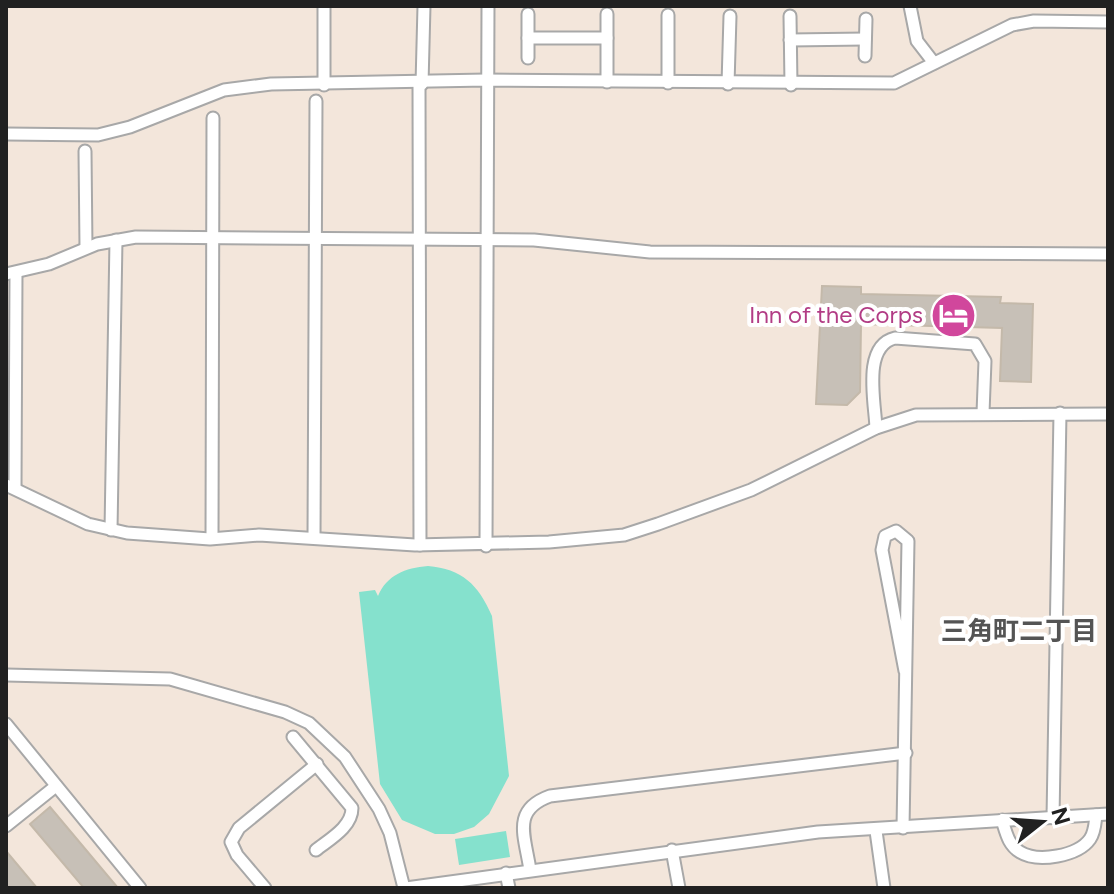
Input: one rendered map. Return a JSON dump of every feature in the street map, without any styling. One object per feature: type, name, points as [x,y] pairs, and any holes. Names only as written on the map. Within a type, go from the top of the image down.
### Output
[{"type":"lane","points":[[324,6],[324,85]]},
{"type":"lane","points":[[420,545],[418,240],[424,6]]},
{"type":"lane","points":[[486,546],[488,6]]},
{"type":"lane","points":[[910,6],[917,41],[934,63]]},
{"type":"lane","points":[[528,14],[528,58]]},
{"type":"lane","points":[[607,14],[607,82]]},
{"type":"lane","points":[[668,15],[668,83]]},
{"type":"lane","points":[[728,84],[730,16]]},
{"type":"lane","points":[[790,16],[791,85]]},
{"type":"lane","points":[[865,56],[866,19]]},
{"type":"lane","points":[[6,134],[98,135],[130,127],[224,90],[271,84],[421,84],[486,80],[791,85],[894,83],[1012,25],[1034,21],[1108,22]]},
{"type":"lane","points":[[528,38],[607,38]]},
{"type":"lane","points":[[790,40],[865,39]]},
{"type":"lane","points":[[314,537],[316,101]]},
{"type":"lane","points":[[212,538],[213,118]]},
{"type":"lane","points":[[85,151],[86,248]]},
{"type":"lane","points":[[1108,254],[650,252],[578,243],[485,239],[116,240],[11,274],[10,486],[88,524],[111,530],[212,538],[259,535],[486,546],[636,531],[751,490],[876,428],[916,415],[1108,414]]},
{"type":"lane","points":[[111,530],[116,240]]},
{"type":"lane","points":[[876,428],[874,363],[877,348],[884,340],[895,338],[975,344],[985,361],[983,413]]},
{"type":"lane","points":[[1053,818],[1060,413]]},
{"type":"lane","points":[[903,828],[908,541],[896,531],[885,536],[882,550],[905,671]]},
{"type":"lane","points":[[6,675],[170,679],[285,712],[309,723],[345,757],[379,809],[390,833],[405,888],[818,832],[876,831],[1102,815]]},
{"type":"lane","points":[[6,724],[140,888]]},
{"type":"lane","points":[[293,737],[344,794],[352,808],[352,818],[316,850]]},
{"type":"lane","points":[[530,870],[523,821],[526,810],[534,802],[550,796],[906,753]]},
{"type":"lane","points":[[265,888],[237,855],[231,842],[239,828],[317,764]]},
{"type":"lane","points":[[6,826],[56,786]]},
{"type":"lane","points":[[1002,820],[1008,841],[1020,852],[1044,856],[1069,853],[1089,841],[1102,815]]},
{"type":"lane","points":[[876,831],[884,888]]},
{"type":"lane","points":[[672,850],[679,888]]},
{"type":"lane","points":[[506,873],[509,888]]},
{"type":"shaded area","points":[[6,6],[1108,6],[1108,888],[6,888]]},
{"type":"shaded area","points":[[428,566],[450,571],[468,580],[481,595],[492,616],[509,776],[489,814],[474,827],[454,834],[435,834],[402,820],[380,784],[359,592],[375,590],[378,596],[386,583],[398,574]]},
{"type":"shaded area","points":[[506,831],[510,857],[459,865],[455,839]]},
{"type":"building","points":[[822,286],[861,287],[861,294],[1001,297],[1000,303],[1033,304],[1031,382],[1000,381],[1002,328],[861,324],[860,392],[847,405],[816,404]]},
{"type":"building","points":[[50,807],[118,888],[84,888],[30,824]]},
{"type":"building","points":[[6,851],[37,888],[9,888],[6,885]]},
{"type":"place","name":"Inn of the Corps","points":[[954,315]]},
{"type":"district","name":"三角町二丁目","points":[[1019,631]]}]
